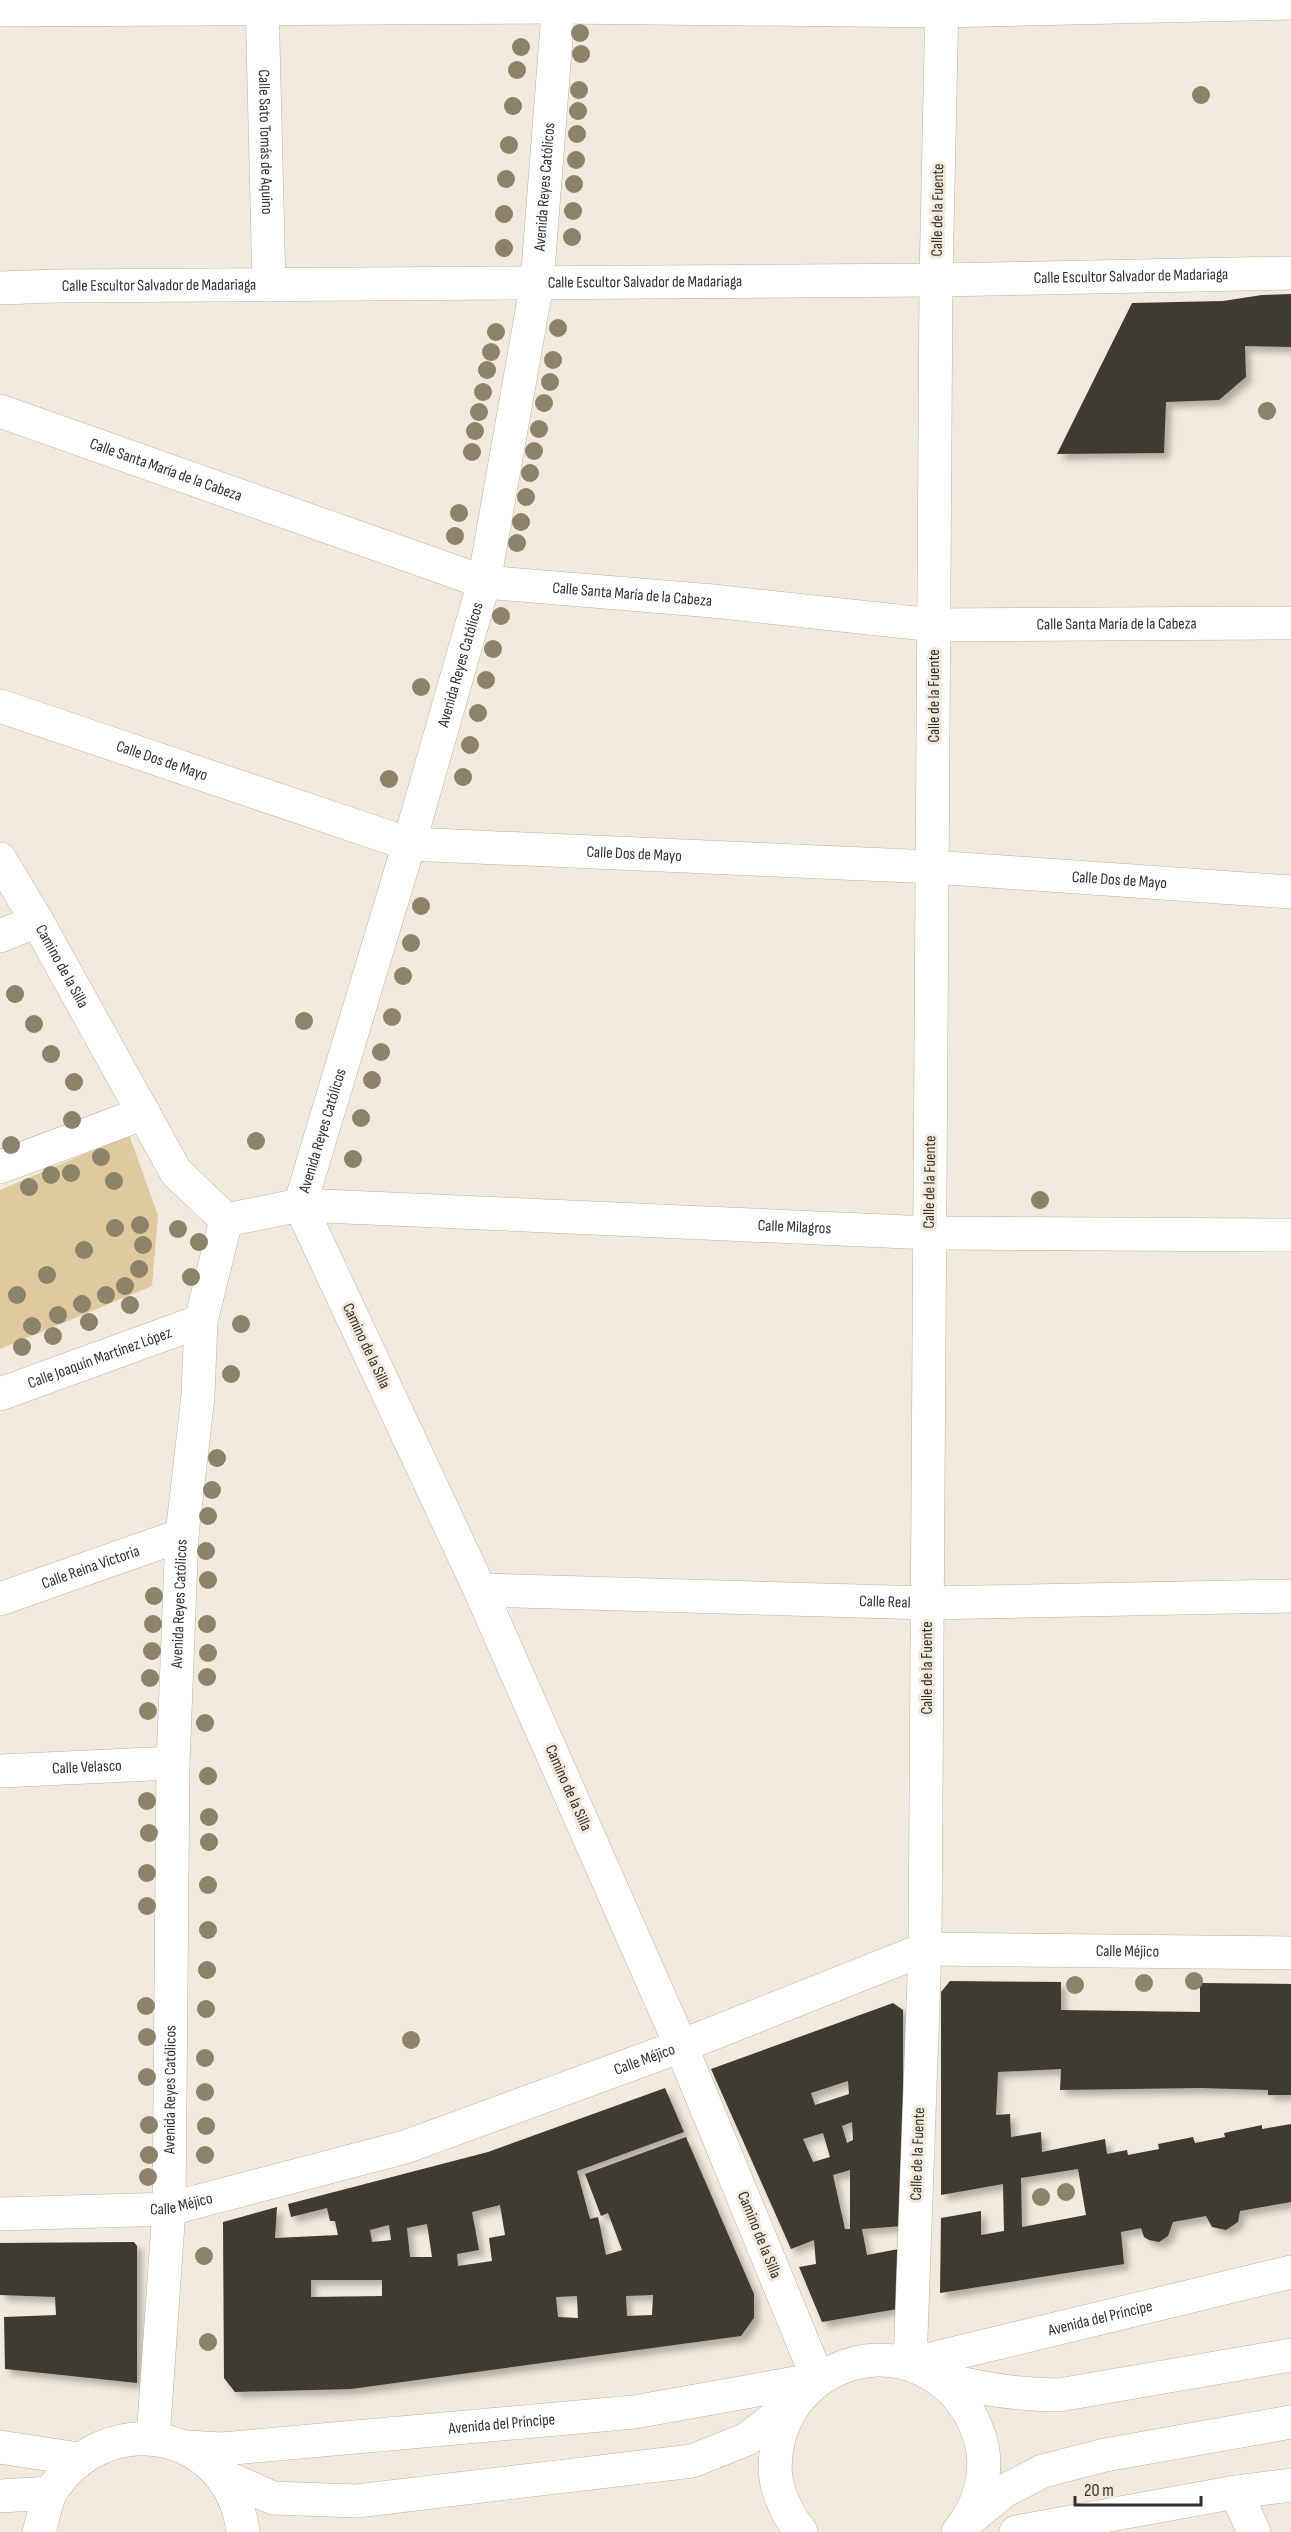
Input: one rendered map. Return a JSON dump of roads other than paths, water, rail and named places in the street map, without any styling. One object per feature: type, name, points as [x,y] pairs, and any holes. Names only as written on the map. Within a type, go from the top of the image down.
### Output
[{"type":"street","points":[[0,10],[262,4],[1291,3]]},
{"type":"street","name":"Calle Sato Tomás de Aquino","points":[[262,4],[269,285]]},
{"type":"street","name":"Avenida Reyes Católicos","points":[[153,2439],[169,2209],[173,1763],[182,1535],[198,1396],[201,1321],[226,1220],[300,1205],[409,844],[484,582],[537,283],[559,4]]},
{"type":"street","name":"Calle de la Fuente","points":[[910,2364],[925,1949],[936,280],[942,5]]},
{"type":"street","name":"Calle Escultor Salvador de Madariaga","points":[[0,288],[936,280],[1291,273]]},
{"type":"street","name":"Calle Santa María de la Cabeza","points":[[0,411],[484,582],[713,601],[934,625],[1291,623]]},
{"type":"street","name":"Calle Dos de Mayo","points":[[0,706],[409,844],[933,867],[1291,892]]},
{"type":"street","name":"Camino de la Silla","points":[[0,859],[37,921],[176,1172],[226,1220]]},
{"type":"street","points":[[0,936],[37,921]]},
{"type":"street","points":[[0,1167],[144,1113]]},
{"type":"street","name":"Calle Milagros","points":[[300,1205],[930,1233],[1291,1235]]},
{"type":"street","name":"Camino de la Silla","points":[[300,1205],[480,1590],[681,2046],[807,2390]]},
{"type":"street","name":"Calle Joaquín Martínez López","points":[[0,1394],[201,1321]]},
{"type":"street","name":"Calle Reina Victoria","points":[[0,1599],[182,1535]]},
{"type":"street","name":"Calle Real","points":[[480,1590],[927,1603],[1291,1596]]},
{"type":"street","name":"Calle Velasco","points":[[0,1771],[173,1763]]},
{"type":"street","name":"Calle Méjico","points":[[0,2214],[169,2209],[405,2147],[681,2046],[925,1949],[1291,1953]]},
{"type":"street","name":"Avenida del Príncipe","points":[[910,2364],[1291,2272]]},
{"type":"street","points":[[221,2475],[273,2498],[357,2501],[692,2461],[747,2439],[839,2367],[862,2360],[886,2360],[910,2364],[939,2378],[993,2391],[1025,2395],[1059,2395],[1291,2355]]},
{"type":"street","points":[[939,2378],[959,2396],[974,2419],[982,2445],[983,2472],[978,2499],[962,2528]]},
{"type":"street","points":[[801,2532],[787,2514],[777,2486],[776,2456],[782,2427],[807,2390]]},
{"type":"street","name":"Avenida del Príncipe","points":[[185,2447],[234,2448],[634,2412],[807,2390]]},
{"type":"street","points":[[962,2528],[1004,2491],[1043,2471],[1105,2455],[1291,2422]]},
{"type":"street","points":[[39,2532],[50,2493],[79,2459],[102,2446],[127,2439],[153,2439],[185,2447],[205,2459],[221,2475],[240,2510],[243,2532]]},
{"type":"street","points":[[0,2447],[79,2459]]},
{"type":"street","points":[[1016,2532],[1236,2492],[1291,2486]]},
{"type":"street","points":[[1236,2492],[1254,2532]]},
{"type":"street","points":[[0,2496],[50,2493]]}]
